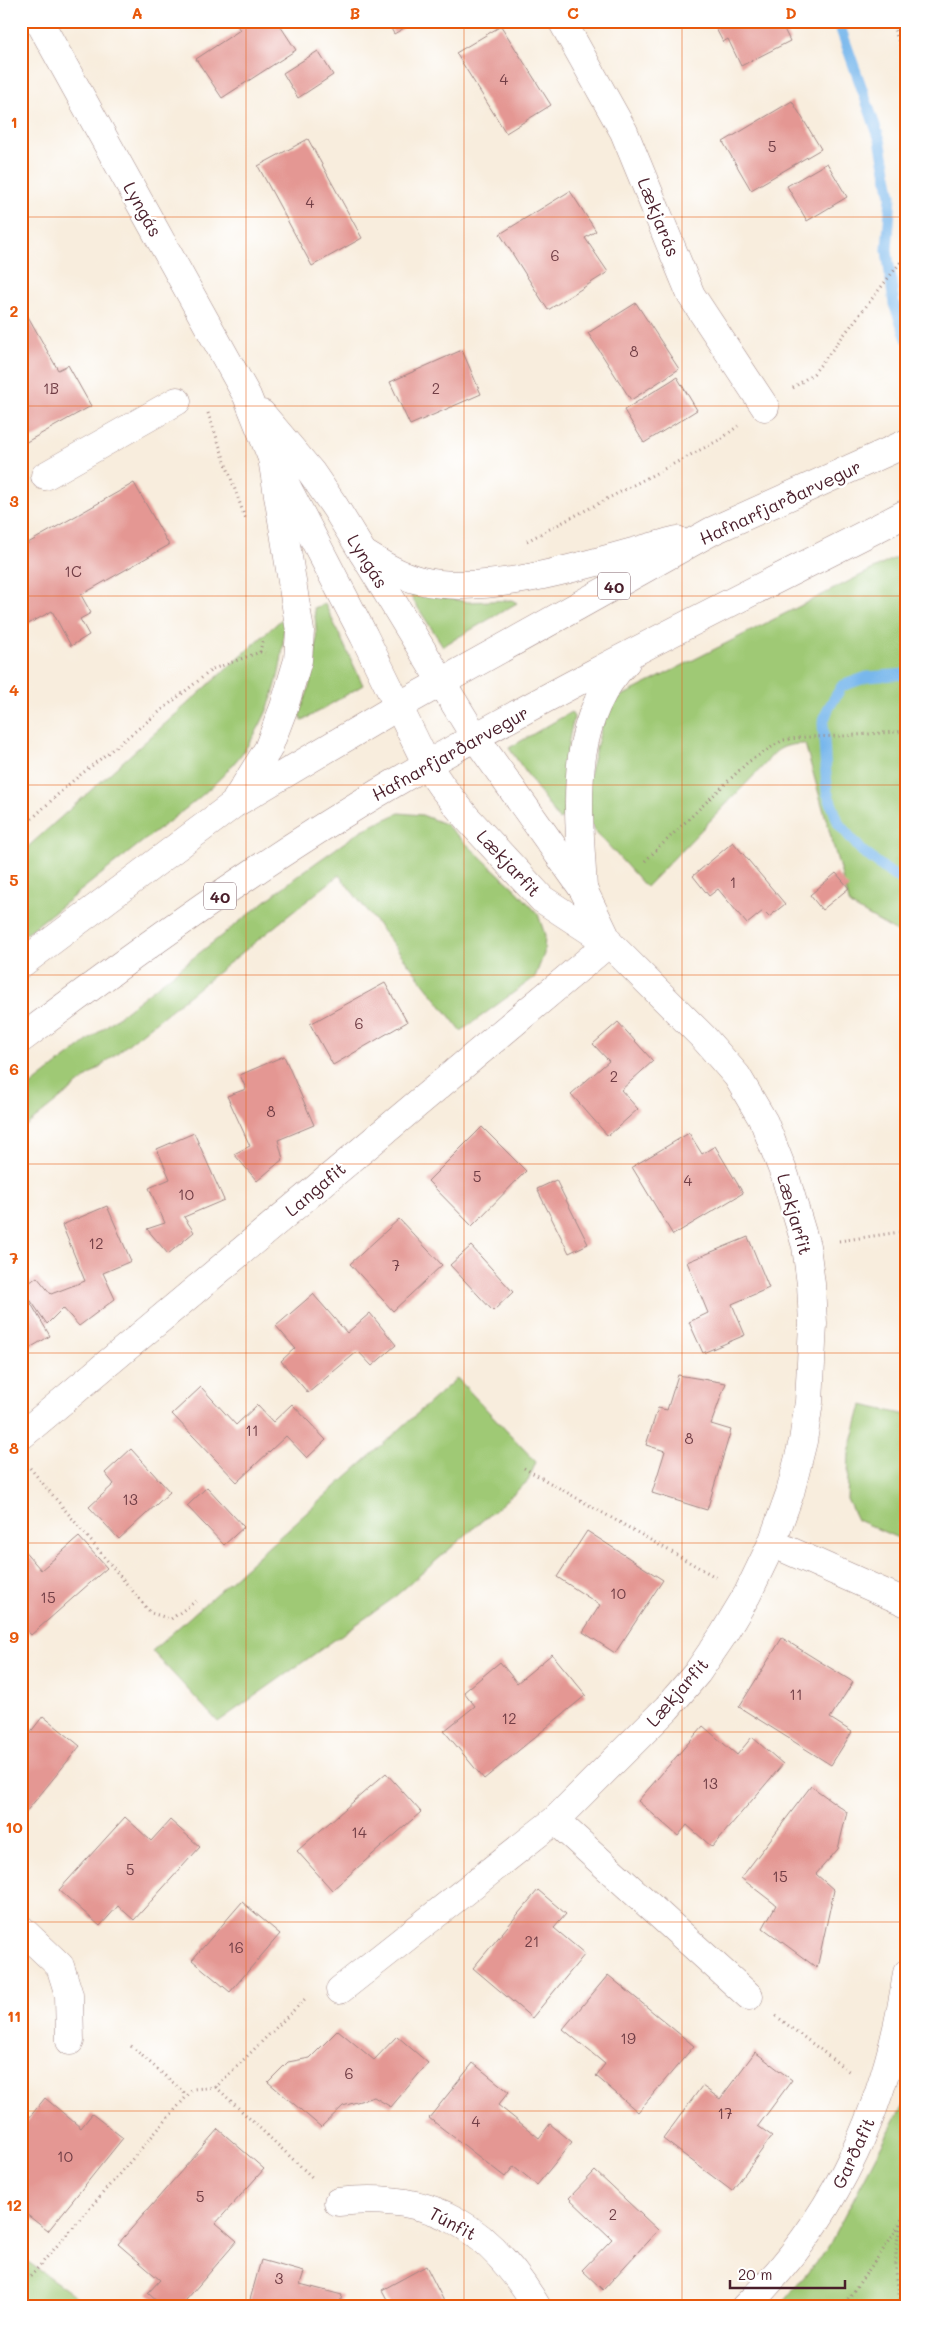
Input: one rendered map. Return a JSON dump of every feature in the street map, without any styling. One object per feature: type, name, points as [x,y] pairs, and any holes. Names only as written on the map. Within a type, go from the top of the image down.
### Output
[{"type":"street","name":"Lyngás","points":[[39,21],[247,396],[272,458],[364,636],[397,707],[427,765]]},
{"type":"street","name":"Lækjarás","points":[[562,21],[624,132],[691,295],[765,407]]},
{"type":"street","name":"Lyngás","points":[[247,396],[311,472],[363,553],[475,737]]},
{"type":"street","points":[[45,476],[177,401]]},
{"type":"street","name":"Hafnarfjarðarvegur","points":[[21,964],[234,804],[397,707],[712,531],[907,443]]},
{"type":"street","points":[[234,804],[268,749],[284,707],[298,660],[300,631],[272,458]]},
{"type":"street","name":"Hafnarfjarðarvegur","points":[[21,1039],[138,951],[353,808],[475,737],[907,513]]},
{"type":"street","points":[[363,553],[392,571],[418,580],[459,585],[504,583],[712,531]]},
{"type":"street","points":[[583,889],[578,791],[580,759],[589,723],[599,697],[613,675],[636,652]]},
{"type":"street","name":"Lækjarfit","points":[[475,737],[583,889],[608,943]]},
{"type":"street","name":"Lækjarfit","points":[[340,1990],[554,1820],[673,1701],[696,1673],[723,1635],[747,1596],[772,1543],[790,1493],[803,1441],[809,1402],[813,1324],[806,1246],[786,1176],[764,1122],[737,1076],[703,1036],[608,943],[542,899],[467,818],[427,765]]},
{"type":"street","name":"Langafit","points":[[21,1436],[608,943]]},
{"type":"street","points":[[772,1543],[907,1603]]},
{"type":"street","points":[[554,1820],[749,1996]]},
{"type":"street","points":[[21,1929],[60,1966],[68,1995],[70,2041]]},
{"type":"street","name":"Garðafit","points":[[745,2307],[793,2255],[821,2216],[844,2178],[866,2130],[881,2088],[894,2041],[907,1973]]},
{"type":"street","name":"Túnfit","points":[[338,2202],[364,2199],[392,2200],[418,2205],[444,2214],[468,2227],[508,2263],[537,2307]]},
{"type":"path","points":[[891,21],[907,63]]},
{"type":"path","points":[[522,543],[538,537],[721,439],[814,373],[907,254]]},
{"type":"path","points":[[207,412],[247,523]]},
{"type":"path","points":[[260,652],[265,629]]},
{"type":"path","points":[[21,829],[69,784],[213,669],[260,652],[267,654]]},
{"type":"path","points":[[644,861],[748,762],[783,740],[907,731]]},
{"type":"path","points":[[806,1246],[907,1232]]},
{"type":"path","points":[[27,1466],[151,1613],[171,1619],[196,1601]]},
{"type":"path","points":[[524,1468],[747,1596]]},
{"type":"path","points":[[21,2278],[29,2278],[193,2089],[216,2086],[309,1996],[340,1990]]},
{"type":"path","points":[[749,1996],[849,2072],[881,2088]]},
{"type":"path","points":[[130,2046],[187,2095]]},
{"type":"path","points":[[216,2086],[338,2202]]},
{"type":"path","points":[[842,2307],[880,2254],[907,2210]]},
{"type":"path","points":[[902,2307],[896,2284],[895,2262],[897,2239],[903,2217]]},
{"type":"green space","points":[[907,552],[907,938],[850,905],[805,744],[787,746],[778,750],[646,887],[579,813],[608,703]]},
{"type":"green space","points":[[415,592],[468,602],[512,600],[517,603],[443,646],[411,597]]},
{"type":"green space","points":[[325,604],[363,685],[302,721],[300,714],[312,675],[316,650],[314,608]]},
{"type":"green space","points":[[283,618],[282,656],[273,694],[257,731],[235,762],[188,807],[21,938],[21,853]]},
{"type":"green space","points":[[571,712],[574,717],[565,767],[564,817],[559,820],[509,748]]},
{"type":"green space","points":[[399,813],[422,815],[445,824],[517,891],[538,914],[545,935],[544,954],[535,977],[461,1031],[339,875],[21,1130],[21,1093],[300,874],[362,830]]},
{"type":"green space","points":[[457,1378],[536,1462],[528,1481],[391,1600],[218,1722],[152,1651]]},
{"type":"green space","points":[[862,1405],[907,1415],[907,1542],[857,1520],[847,1499],[849,1453]]},
{"type":"green space","points":[[907,2097],[907,2307],[779,2307],[827,2249]]},
{"type":"green space","points":[[21,2257],[91,2307],[21,2307]]},
{"type":"building","points":[[234,21],[277,21],[296,50],[222,98],[196,59],[240,30]]},
{"type":"building","points":[[387,21],[416,21],[394,34]]},
{"type":"building","points":[[712,21],[780,21],[790,41],[741,66],[728,39],[723,42]]},
{"type":"building","points":[[501,26],[551,105],[506,133],[456,53]]},
{"type":"building","points":[[318,51],[333,75],[298,98],[283,73]]},
{"type":"building","points":[[792,101],[821,149],[751,190],[723,142]]},
{"type":"building","points":[[308,139],[362,238],[312,266],[258,166]]},
{"type":"building","points":[[827,163],[847,197],[807,221],[787,186]]},
{"type":"building","points":[[570,191],[596,231],[585,238],[608,272],[548,310],[500,234]]},
{"type":"building","points":[[636,303],[679,369],[631,400],[588,333]]},
{"type":"building","points":[[21,304],[58,370],[68,365],[91,406],[21,445]]},
{"type":"building","points":[[462,350],[481,394],[410,425],[390,382]]},
{"type":"building","points":[[677,377],[697,410],[644,443],[624,410]]},
{"type":"building","points":[[134,483],[169,545],[81,595],[91,613],[80,619],[89,635],[71,646],[52,611],[21,628],[21,547]]},
{"type":"building","points":[[733,842],[785,904],[769,917],[763,911],[747,924],[718,889],[709,896],[693,876]]},
{"type":"building","points":[[836,873],[849,888],[822,910],[810,895]]},
{"type":"building","points":[[385,983],[407,1022],[333,1065],[310,1024]]},
{"type":"building","points":[[618,1022],[653,1061],[621,1090],[638,1109],[608,1136],[571,1094],[609,1061],[593,1044]]},
{"type":"building","points":[[284,1056],[314,1125],[278,1140],[283,1159],[257,1181],[234,1154],[250,1146],[227,1096],[246,1089],[240,1075]]},
{"type":"building","points":[[482,1127],[526,1171],[472,1226],[428,1181]]},
{"type":"building","points":[[194,1133],[224,1200],[184,1217],[194,1232],[168,1254],[147,1229],[165,1223],[149,1188],[170,1179],[157,1149]]},
{"type":"building","points":[[689,1133],[702,1154],[715,1146],[743,1193],[673,1235],[632,1167]]},
{"type":"building","points":[[556,1180],[588,1244],[569,1253],[537,1189]]},
{"type":"building","points":[[107,1206],[131,1261],[103,1273],[115,1299],[79,1326],[63,1308],[47,1324],[22,1288],[37,1277],[51,1294],[85,1281],[62,1225]]},
{"type":"building","points":[[399,1219],[442,1265],[393,1311],[350,1264]]},
{"type":"building","points":[[748,1237],[769,1288],[732,1304],[745,1335],[703,1353],[689,1322],[708,1313],[687,1262]]},
{"type":"building","points":[[471,1246],[513,1292],[493,1311],[450,1265]]},
{"type":"building","points":[[313,1294],[347,1333],[370,1313],[396,1345],[372,1366],[358,1351],[308,1393],[281,1361],[295,1348],[276,1326]]},
{"type":"building","points":[[26,1295],[50,1336],[21,1353],[21,1298]]},
{"type":"building","points":[[678,1375],[726,1383],[711,1424],[731,1430],[707,1510],[652,1493],[665,1451],[646,1445],[658,1408],[667,1410]]},
{"type":"building","points":[[201,1387],[236,1425],[257,1405],[273,1422],[292,1404],[326,1440],[307,1458],[286,1436],[237,1482],[172,1414]]},
{"type":"building","points":[[131,1449],[170,1492],[119,1539],[89,1507],[114,1484],[105,1473]]},
{"type":"building","points":[[207,1487],[244,1527],[224,1545],[187,1506]]},
{"type":"building","points":[[587,1531],[663,1580],[615,1653],[583,1632],[600,1605],[557,1577]]},
{"type":"building","points":[[79,1537],[107,1568],[31,1635],[21,1624],[21,1547],[41,1570]]},
{"type":"building","points":[[782,1638],[853,1682],[830,1718],[852,1732],[831,1765],[739,1707]]},
{"type":"building","points":[[552,1654],[586,1695],[484,1779],[444,1731],[475,1706],[464,1692],[500,1662],[517,1683]]},
{"type":"building","points":[[43,1716],[80,1746],[21,1818],[21,1734],[26,1738]]},
{"type":"building","points":[[703,1726],[737,1755],[752,1737],[783,1764],[712,1847],[687,1825],[678,1836],[638,1801]]},
{"type":"building","points":[[386,1773],[421,1812],[332,1890],[297,1851]]},
{"type":"building","points":[[811,1786],[847,1812],[838,1849],[816,1874],[834,1890],[817,1968],[763,1928],[776,1905],[741,1878]]},
{"type":"building","points":[[125,1817],[151,1841],[170,1820],[200,1847],[134,1920],[118,1906],[100,1926],[59,1890]]},
{"type":"building","points":[[538,1890],[566,1914],[554,1928],[585,1954],[532,2018],[473,1968]]},
{"type":"building","points":[[242,1902],[280,1934],[230,1992],[192,1960]]},
{"type":"building","points":[[608,1975],[694,2046],[638,2112],[596,2076],[605,2064],[563,2029]]},
{"type":"building","points":[[338,2030],[374,2060],[397,2036],[428,2063],[391,2107],[374,2097],[343,2106],[321,2127],[268,2082],[288,2062],[310,2058]]},
{"type":"building","points":[[755,2052],[792,2080],[758,2126],[772,2136],[732,2191],[663,2139],[702,2086],[720,2099]]},
{"type":"building","points":[[473,2063],[509,2092],[498,2105],[539,2138],[550,2124],[572,2142],[537,2185],[514,2166],[505,2177],[429,2118]]},
{"type":"building","points":[[45,2098],[81,2128],[92,2114],[123,2138],[48,2231],[21,2210],[21,2184],[27,2178],[21,2173],[21,2128]]},
{"type":"building","points":[[218,2129],[264,2169],[216,2223],[237,2241],[180,2307],[163,2307],[148,2293],[160,2280],[118,2244]]},
{"type":"building","points":[[595,2171],[658,2230],[603,2290],[582,2270],[612,2239],[569,2198]]},
{"type":"building","points":[[261,2260],[304,2272],[300,2284],[342,2295],[339,2307],[248,2307]]},
{"type":"building","points":[[426,2266],[447,2307],[391,2307],[382,2290]]},
{"type":"waterway","points":[[838,21],[880,140],[891,196],[887,250],[894,304],[907,339]]},
{"type":"waterway","points":[[907,674],[867,677],[842,686],[828,709],[823,723],[827,792],[839,824],[862,851],[893,875],[907,881]]}]
